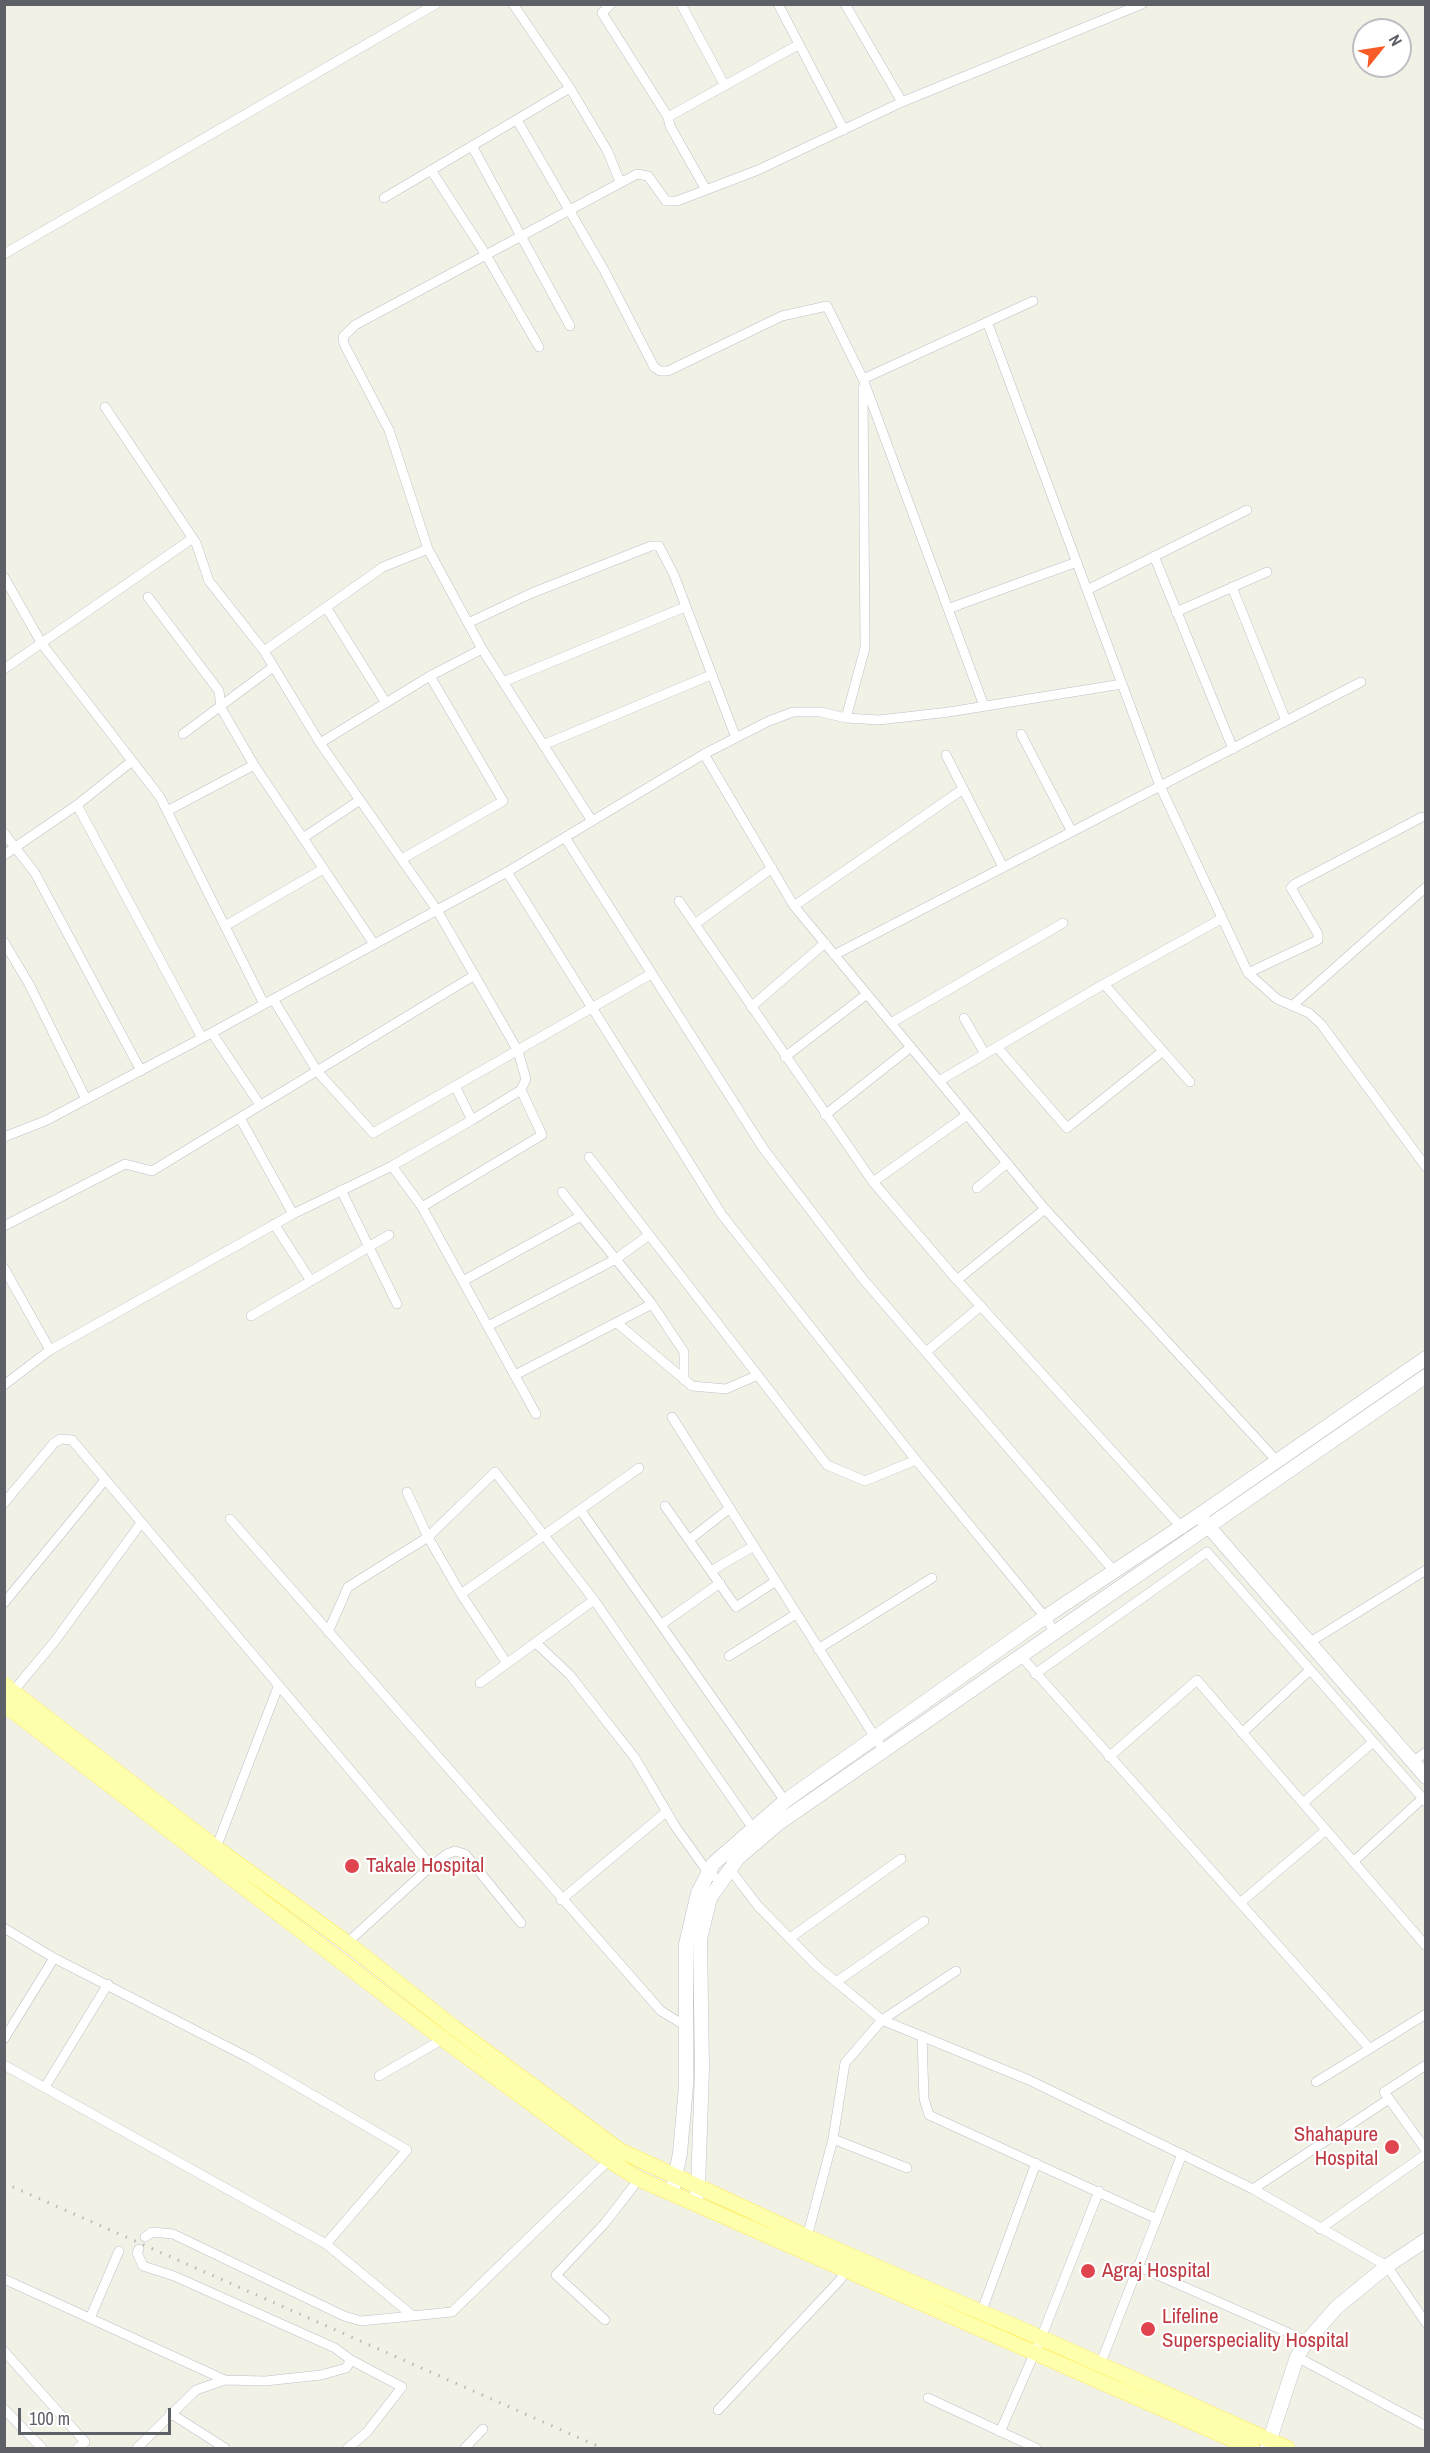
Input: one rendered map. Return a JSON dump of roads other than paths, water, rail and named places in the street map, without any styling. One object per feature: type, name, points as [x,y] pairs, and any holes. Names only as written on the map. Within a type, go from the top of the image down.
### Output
[{"type":"main road","points":[[1203,1520],[1276,1461],[1425,1358]]},
{"type":"main road","points":[[672,2194],[686,2086],[686,1944],[698,1893],[707,1871],[752,1827],[785,1801],[1020,1655],[1185,1532],[1425,1376]]},
{"type":"main road","points":[[1203,1520],[1425,1777]]},
{"type":"main road","points":[[695,2204],[698,2188],[702,2068],[700,1939],[710,1898],[729,1868],[757,1839],[778,1822],[1045,1617],[1114,1571],[1185,1532]]},
{"type":"main road","points":[[7,1695],[347,1944],[581,2124],[619,2150],[698,2188],[981,2313],[1038,2345],[1252,2448]]},
{"type":"main road","points":[[7,1695],[443,2039],[639,2180],[846,2269],[1038,2345],[1100,2365],[1268,2445],[1287,2448]]},
{"type":"main road","points":[[1268,2445],[1297,2356],[1308,2341],[1337,2307],[1387,2266],[1425,2240]]},
{"type":"street","points":[[4,254],[436,4]]},
{"type":"street","points":[[513,4],[570,88],[608,152],[620,182]]},
{"type":"street","points":[[612,4],[602,13],[668,117],[705,188]]},
{"type":"street","points":[[681,4],[724,84]]},
{"type":"street","points":[[778,4],[844,130]]},
{"type":"street","points":[[845,4],[902,102]]},
{"type":"street","points":[[592,821],[482,649],[428,549],[389,430],[344,344],[343,337],[355,325],[522,238],[637,174],[648,176],[666,201],[677,201],[705,188],[758,170],[902,102],[1142,4]]},
{"type":"street","points":[[668,117],[798,45]]},
{"type":"street","points":[[384,198],[570,88]]},
{"type":"street","points":[[517,120],[570,211],[654,367],[660,371],[668,371],[782,316],[827,306],[863,379],[950,608],[984,706]]},
{"type":"street","points":[[472,146],[570,326]]},
{"type":"street","points":[[432,170],[486,255],[539,347]]},
{"type":"street","points":[[863,379],[988,324],[1033,301]]},
{"type":"street","points":[[988,324],[1160,786],[1248,973],[1264,989],[1292,1006],[1309,1013],[1321,1024],[1425,1167]]},
{"type":"street","points":[[846,718],[865,648],[863,379]]},
{"type":"street","points":[[4,1385],[50,1350],[274,1224],[392,1166],[472,1120],[521,1090],[526,1079],[518,1051],[437,910],[320,743],[264,651],[208,581],[193,538],[105,407]]},
{"type":"street","points":[[1087,590],[1247,510]]},
{"type":"street","points":[[4,669],[193,538]]},
{"type":"street","points":[[468,623],[532,593],[651,546],[659,546],[663,551],[736,738]]},
{"type":"street","points":[[264,651],[383,567],[428,549]]},
{"type":"street","points":[[1154,556],[1233,749]]},
{"type":"street","points":[[950,608],[1077,562]]},
{"type":"street","points":[[1176,612],[1268,572]]},
{"type":"street","points":[[4,576],[42,644],[160,797],[264,1004]]},
{"type":"street","points":[[1232,588],[1286,721]]},
{"type":"street","points":[[148,597],[219,691],[221,708],[254,765],[374,944]]},
{"type":"street","points":[[326,607],[386,703]]},
{"type":"street","points":[[503,682],[685,607]]},
{"type":"street","points":[[320,743],[430,676],[482,649]]},
{"type":"street","points":[[183,734],[221,708],[273,667]]},
{"type":"street","points":[[543,745],[711,675]]},
{"type":"street","points":[[402,859],[502,801],[430,676]]},
{"type":"street","points":[[834,955],[1361,682]]},
{"type":"street","points":[[4,1137],[86,1099],[212,1033],[566,839],[704,754],[793,712],[821,712],[846,718],[879,720],[1122,684]]},
{"type":"street","points":[[1021,734],[1072,832]]},
{"type":"street","points":[[704,754],[794,906],[1045,1209],[1276,1461]]},
{"type":"street","points":[[946,754],[1003,867]]},
{"type":"street","points":[[4,855],[77,805],[132,761]]},
{"type":"street","points":[[167,811],[254,765]]},
{"type":"street","points":[[794,906],[963,789]]},
{"type":"street","points":[[303,838],[360,800]]},
{"type":"street","points":[[77,805],[202,1038]]},
{"type":"street","points":[[1248,973],[1318,940],[1318,934],[1291,888],[1295,884],[1422,817]]},
{"type":"street","points":[[4,833],[35,873],[141,1071]]},
{"type":"street","points":[[566,839],[763,1148],[862,1279],[1114,1571]]},
{"type":"street","points":[[695,924],[772,868]]},
{"type":"street","points":[[225,926],[323,869]]},
{"type":"street","points":[[507,872],[722,1215],[1054,1631]]},
{"type":"street","points":[[1292,1006],[1425,887]]},
{"type":"street","points":[[679,901],[873,1182],[957,1280],[1185,1532]]},
{"type":"street","points":[[939,1081],[1104,984],[1221,919]]},
{"type":"street","points":[[891,1023],[1063,922]]},
{"type":"street","points":[[4,942],[86,1099]]},
{"type":"street","points":[[751,1007],[825,943]]},
{"type":"street","points":[[273,999],[317,1071],[373,1133],[651,974]]},
{"type":"street","points":[[4,1226],[125,1164],[152,1171],[475,975]]},
{"type":"street","points":[[1104,984],[1190,1082]]},
{"type":"street","points":[[785,1057],[867,994]]},
{"type":"street","points":[[963,1018],[985,1054]]},
{"type":"street","points":[[212,1033],[260,1105]]},
{"type":"street","points":[[825,1115],[910,1047]]},
{"type":"street","points":[[997,1047],[1067,1128],[1163,1051]]},
{"type":"street","points":[[455,1086],[472,1120]]},
{"type":"street","points":[[422,1207],[542,1136],[521,1090]]},
{"type":"street","points":[[873,1182],[968,1115]]},
{"type":"street","points":[[240,1118],[293,1214]]},
{"type":"street","points":[[589,1158],[827,1465],[865,1481],[916,1460]]},
{"type":"street","points":[[977,1188],[1007,1163]]},
{"type":"street","points":[[392,1166],[422,1207],[536,1414]]},
{"type":"street","points":[[341,1190],[397,1304]]},
{"type":"street","points":[[562,1192],[652,1304],[684,1352],[684,1380]]},
{"type":"street","points":[[957,1280],[1045,1209]]},
{"type":"street","points":[[463,1281],[581,1216]]},
{"type":"street","points":[[274,1224],[311,1281]]},
{"type":"street","points":[[251,1316],[389,1235]]},
{"type":"street","points":[[488,1326],[616,1259],[649,1235]]},
{"type":"street","points":[[4,1268],[50,1350]]},
{"type":"street","points":[[515,1375],[652,1304]]},
{"type":"street","points":[[926,1352],[981,1306]]},
{"type":"street","points":[[617,1323],[692,1386],[726,1389],[758,1375]]},
{"type":"street","points":[[672,1418],[879,1744]]},
{"type":"street","points":[[4,1503],[54,1443],[61,1438],[72,1440],[431,1866]]},
{"type":"street","points":[[461,1594],[639,1468]]},
{"type":"street","points":[[328,1632],[348,1587],[428,1537],[495,1472],[594,1600],[752,1827]]},
{"type":"street","points":[[4,1603],[105,1480]]},
{"type":"street","points":[[406,1492],[428,1537],[461,1594],[506,1662]]},
{"type":"street","points":[[665,1506],[736,1607],[776,1581]]},
{"type":"street","points":[[689,1540],[730,1508]]},
{"type":"street","points":[[581,1511],[785,1801]]},
{"type":"street","points":[[230,1519],[660,2011],[686,2026]]},
{"type":"street","points":[[7,1695],[54,1641],[141,1523]]},
{"type":"street","points":[[711,1570],[754,1546]]},
{"type":"street","points":[[1035,1674],[1207,1552],[1424,1800],[1353,1862]]},
{"type":"street","points":[[1310,1642],[1425,1570]]},
{"type":"street","points":[[818,1649],[932,1578]]},
{"type":"street","points":[[662,1624],[720,1583]]},
{"type":"street","points":[[480,1683],[594,1600]]},
{"type":"street","points":[[729,1656],[796,1614]]},
{"type":"street","points":[[536,1643],[570,1675],[635,1758],[666,1812],[707,1871],[720,1881]]},
{"type":"street","points":[[1020,1655],[1370,2049]]},
{"type":"street","points":[[1242,1733],[1310,1670]]},
{"type":"street","points":[[1109,1757],[1197,1680],[1425,1946]]},
{"type":"street","points":[[216,1848],[278,1687]]},
{"type":"street","points":[[1303,1803],[1373,1742]]},
{"type":"street","points":[[1413,1762],[1425,1752]]},
{"type":"street","points":[[561,1900],[666,1812]]},
{"type":"street","points":[[1240,1903],[1326,1830]]},
{"type":"street","points":[[347,1944],[431,1866],[455,1851],[465,1854],[521,1923]]},
{"type":"street","points":[[790,1938],[902,1859]]},
{"type":"street","points":[[729,1868],[758,1906],[790,1938],[836,1982],[882,2020],[1029,2080],[1253,2189],[1387,2266],[1425,2323]]},
{"type":"street","points":[[836,1982],[924,1921]]},
{"type":"street","points":[[4,1928],[54,1958],[251,2059],[407,2150],[326,2244]]},
{"type":"street","points":[[4,2039],[54,1958]]},
{"type":"street","points":[[807,2237],[833,2139],[845,2063],[882,2020],[956,1971]]},
{"type":"street","points":[[45,2087],[108,1984]]},
{"type":"street","points":[[1316,2082],[1425,2014]]},
{"type":"street","points":[[922,2036],[924,2099],[930,2115],[1157,2219]]},
{"type":"street","points":[[379,2076],[443,2039]]},
{"type":"street","points":[[4,2065],[326,2244],[413,2316]]},
{"type":"street","points":[[1320,2229],[1425,2152],[1384,2092],[1425,2065]]},
{"type":"street","points":[[1253,2189],[1389,2099]]},
{"type":"street","points":[[833,2139],[907,2168]]},
{"type":"street","points":[[1100,2365],[1182,2154]]},
{"type":"street","points":[[145,2237],[152,2232],[173,2234],[344,2316],[360,2321],[452,2312],[609,2160]]},
{"type":"street","points":[[981,2313],[1036,2163]]},
{"type":"street","points":[[605,2320],[556,2275],[605,2223],[639,2180]]},
{"type":"street","points":[[1000,2432],[1038,2345],[1099,2191]]},
{"type":"street","points":[[139,2249],[137,2253],[143,2266],[174,2276],[335,2348],[351,2360],[402,2387],[367,2432],[348,2448]]},
{"type":"street","points":[[90,2318],[119,2251]]},
{"type":"street","points":[[1137,2266],[1308,2341]]},
{"type":"street","points":[[718,2410],[840,2280],[846,2269]]},
{"type":"street","points":[[4,2279],[225,2380]]},
{"type":"street","points":[[4,2351],[85,2442],[78,2448]]},
{"type":"street","points":[[1297,2356],[1425,2426]]},
{"type":"street","points":[[137,2448],[170,2413],[196,2390],[225,2380],[300,2379],[336,2372],[346,2368],[351,2360]]},
{"type":"street","points":[[928,2398],[1036,2448]]},
{"type":"street","points":[[4,2409],[42,2448]]},
{"type":"street","points":[[170,2413],[225,2448]]},
{"type":"street","points":[[465,2448],[483,2429]]},
{"type":"railway","points":[[4,2183],[602,2448]]},
{"type":"place","name":"Takale Hospital","points":[[352,1866]]},
{"type":"place","name":"Shahapure Hospital","points":[[1392,2147]]},
{"type":"place","name":"Agraj Hospital","points":[[1088,2271]]},
{"type":"place","name":"Lifeline Superspeciality Hospital","points":[[1148,2329]]}]
